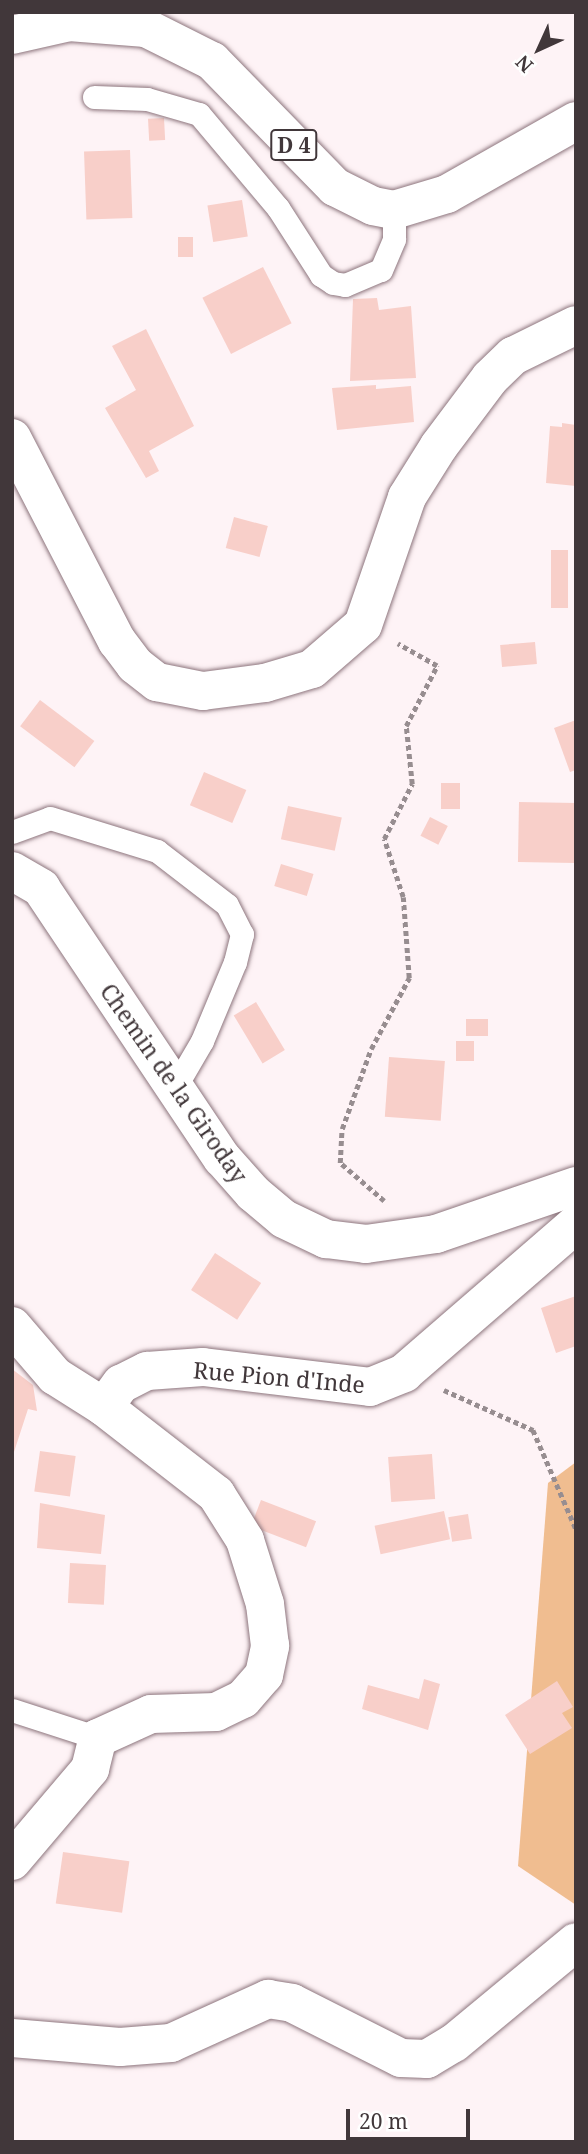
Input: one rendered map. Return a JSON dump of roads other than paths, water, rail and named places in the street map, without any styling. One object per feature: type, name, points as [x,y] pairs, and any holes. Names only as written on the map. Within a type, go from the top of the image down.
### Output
[{"type":"street","name":"D 4","points":[[12,35],[69,22],[146,28],[212,61],[335,187],[373,206],[394,210]]},
{"type":"street","points":[[394,210],[447,194],[576,121]]},
{"type":"street","points":[[12,438],[117,640],[135,665],[157,682],[203,691],[265,683],[312,670],[363,625],[407,498],[439,446],[513,356],[576,325]]},
{"type":"street","name":"Chemin de la Giroday","points":[[12,871],[41,888],[222,1158],[253,1193],[285,1219],[326,1239],[366,1244],[436,1234],[576,1186]]},
{"type":"street","name":"Rue Pion d'Inde","points":[[104,1407],[121,1384],[147,1371],[202,1367],[370,1387],[404,1373],[576,1224]]},
{"type":"street","points":[[12,1326],[55,1376],[104,1407],[216,1494],[245,1540],[265,1604],[270,1646],[264,1675],[243,1699],[216,1712],[151,1714],[98,1738],[90,1769],[12,1861]]},
{"type":"street","points":[[12,2038],[120,2047],[171,2043],[268,1999],[292,2003],[401,2058],[427,2059],[454,2043],[576,1942]]},
{"type":"lane","points":[[94,97],[147,99],[200,114],[278,208],[321,275],[333,283],[345,285],[381,270],[394,239],[394,210]]},
{"type":"lane","points":[[12,832],[50,818],[157,851],[228,905],[242,934],[234,962],[202,1041],[174,1089]]},
{"type":"lane","points":[[12,1710],[98,1738]]}]
